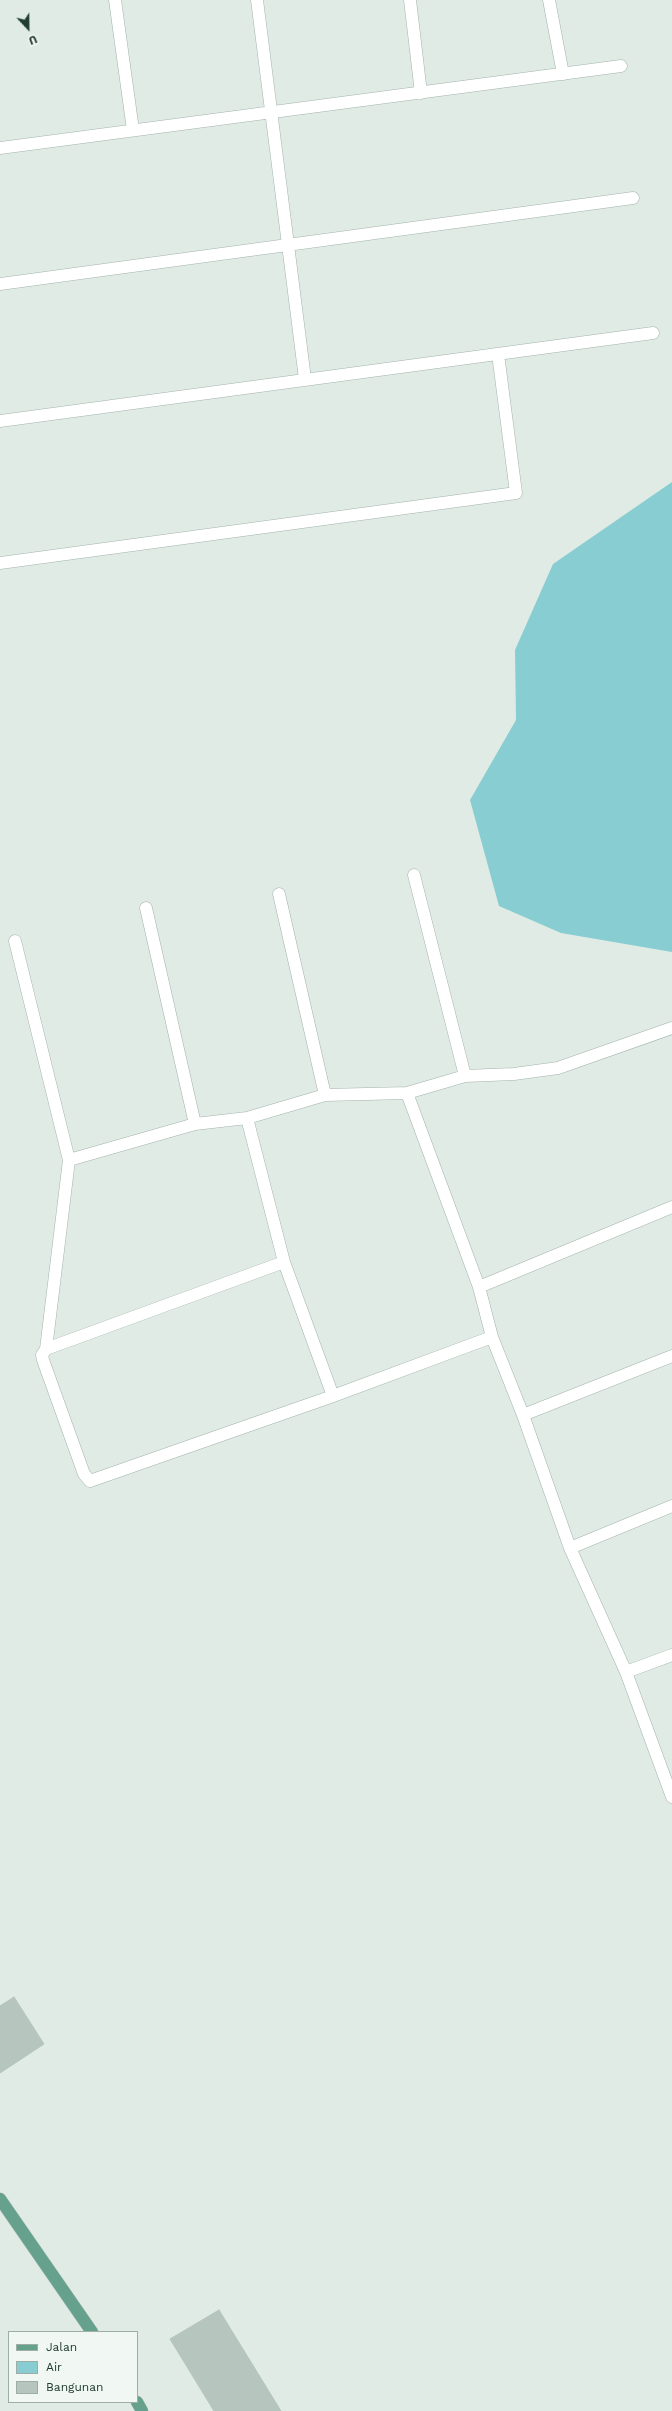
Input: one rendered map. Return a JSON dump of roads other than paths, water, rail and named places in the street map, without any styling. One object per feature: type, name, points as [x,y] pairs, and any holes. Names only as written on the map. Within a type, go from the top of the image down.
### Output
[{"type":"main road","points":[[0,2199],[91,2331]]},
{"type":"street","points":[[115,0],[133,130]]},
{"type":"street","points":[[257,0],[305,380]]},
{"type":"street","points":[[410,0],[421,93]]},
{"type":"street","points":[[549,0],[563,74]]},
{"type":"street","points":[[0,148],[621,66]]},
{"type":"street","points":[[0,284],[633,198]]},
{"type":"street","points":[[0,421],[653,333]]},
{"type":"street","points":[[0,563],[516,493],[498,354]]},
{"type":"street","points":[[414,875],[465,1076]]},
{"type":"street","points":[[279,894],[325,1096]]},
{"type":"street","points":[[146,908],[195,1124]]},
{"type":"street","points":[[15,940],[69,1160],[46,1349],[42,1355],[84,1474],[90,1481],[333,1396],[492,1337]]},
{"type":"street","points":[[69,1160],[195,1124],[247,1118],[325,1096],[407,1092],[465,1076],[514,1074],[558,1068],[672,1028]]},
{"type":"street","points":[[407,1092],[479,1287],[492,1337],[523,1415],[570,1548],[626,1672],[672,1797]]},
{"type":"street","points":[[247,1118],[284,1262],[333,1396]]},
{"type":"street","points":[[479,1287],[672,1207]]},
{"type":"street","points":[[46,1349],[284,1262]]},
{"type":"street","points":[[523,1415],[672,1356]]},
{"type":"street","points":[[570,1548],[672,1506]]},
{"type":"street","points":[[626,1672],[672,1655]]},
{"type":"water","points":[[672,482],[672,952],[561,933],[499,906],[470,800],[516,720],[515,650],[553,564]]}]
